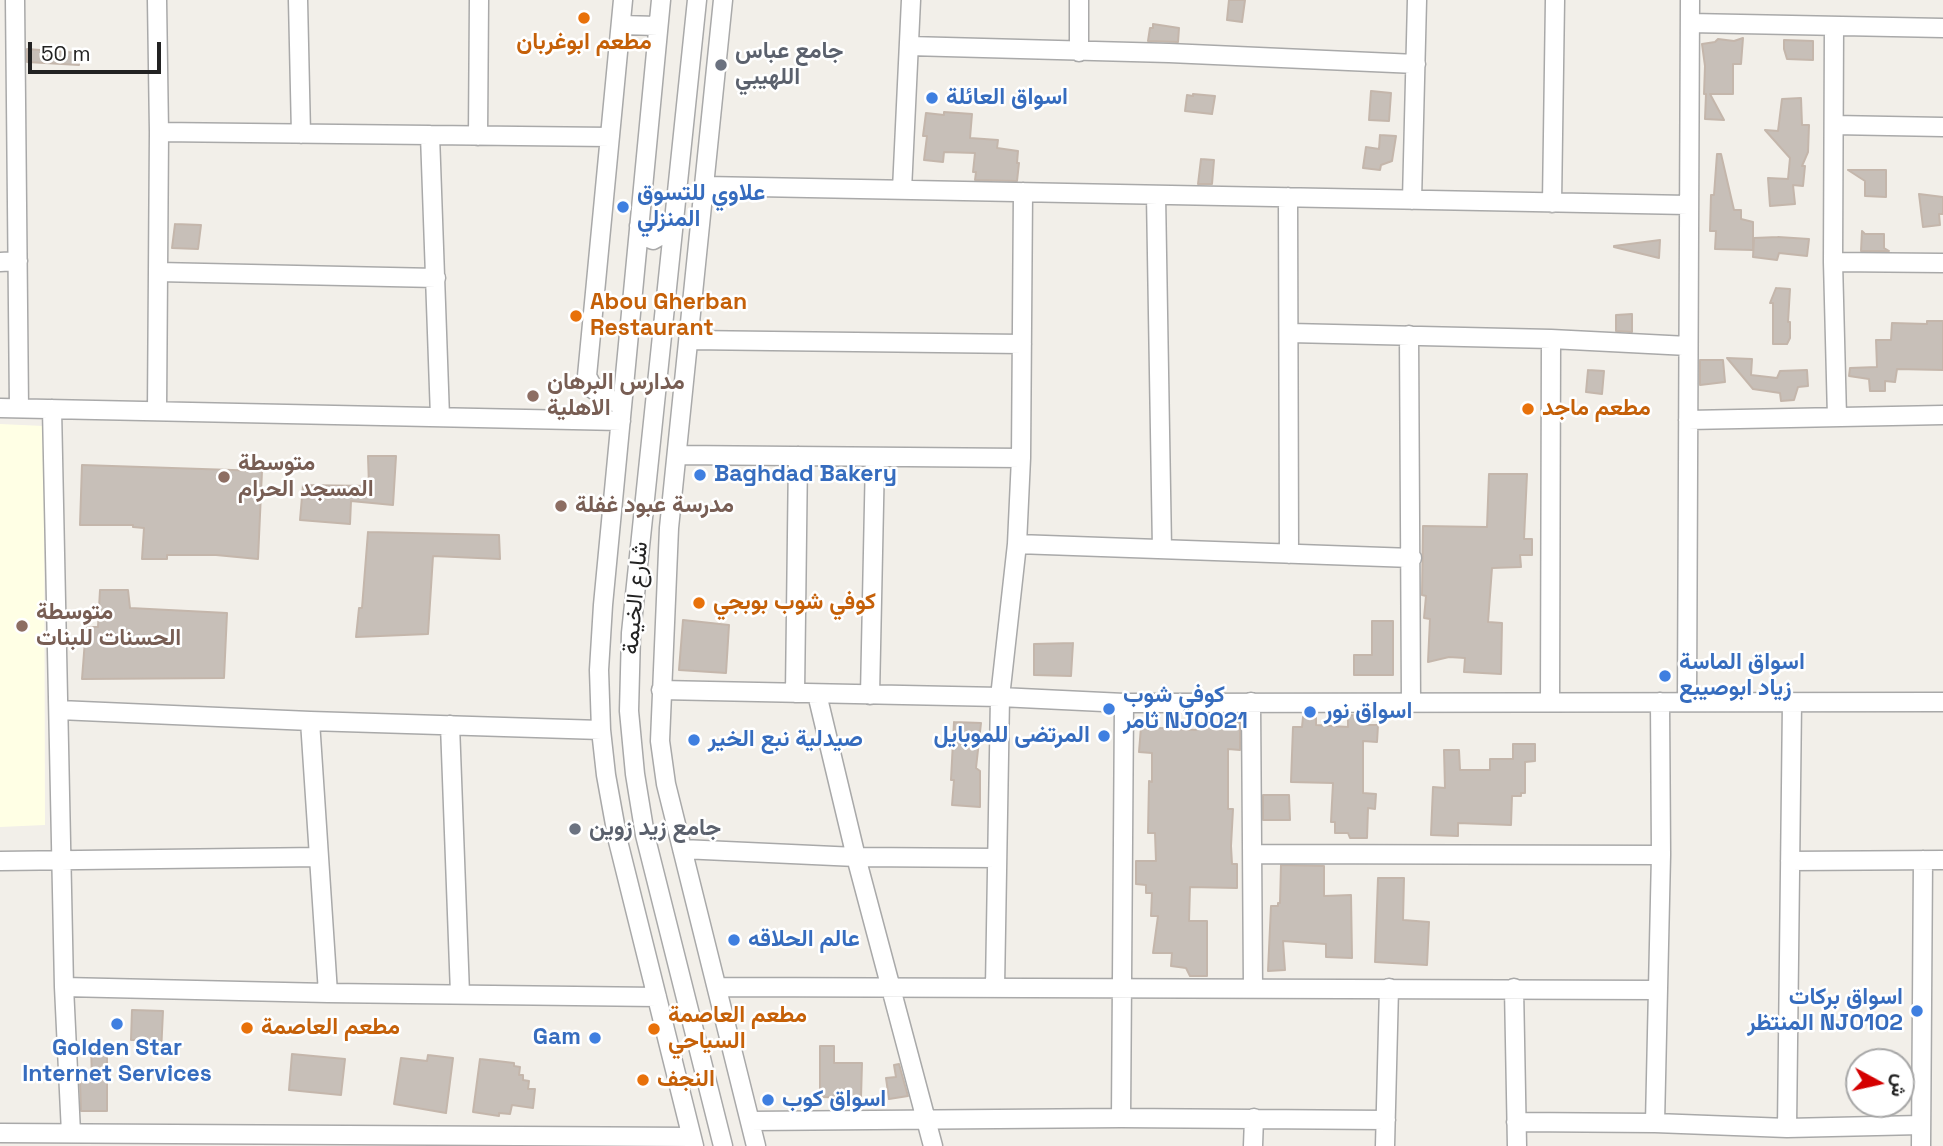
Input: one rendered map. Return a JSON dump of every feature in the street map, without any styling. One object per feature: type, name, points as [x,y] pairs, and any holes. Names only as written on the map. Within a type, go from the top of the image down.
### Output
[{"type":"street","points":[[15,0],[8,117],[9,261],[19,408]]},
{"type":"street","points":[[157,0],[157,411]]},
{"type":"street","points":[[298,0],[301,134]]},
{"type":"street","points":[[478,136],[479,0]]},
{"type":"street","points":[[621,414],[594,390],[587,376],[623,0]]},
{"type":"street","name":"شارع الخيمة","points":[[661,0],[599,670],[601,730],[618,841],[692,1141]]},
{"type":"street","name":"شارع الخيمة","points":[[697,0],[642,525],[631,646],[629,711],[635,774],[645,835],[723,1146]]},
{"type":"street","points":[[723,0],[669,528],[660,741],[666,784],[756,1146]]},
{"type":"street","points":[[902,190],[911,0]]},
{"type":"street","points":[[1079,52],[1080,0]]},
{"type":"street","points":[[1412,200],[1418,0]]},
{"type":"street","points":[[1552,203],[1555,0]]},
{"type":"street","points":[[1687,702],[1690,0]]},
{"type":"street","points":[[1689,23],[1943,28]]},
{"type":"street","points":[[621,25],[658,26]]},
{"type":"street","points":[[1835,26],[1833,262],[1837,417]]},
{"type":"street","points":[[909,46],[1169,53],[1416,64]]},
{"type":"street","points":[[1834,125],[1943,127]]},
{"type":"street","points":[[159,132],[610,138]]},
{"type":"street","points":[[430,135],[440,417]]},
{"type":"street","points":[[705,186],[1688,205]]},
{"type":"street","points":[[995,987],[1000,697],[1017,544],[1021,458],[1023,192]]},
{"type":"street","points":[[1156,195],[1162,549]]},
{"type":"street","points":[[1288,197],[1289,554]]},
{"type":"street","points":[[639,226],[643,236],[653,240],[674,222]]},
{"type":"street","points":[[1833,262],[1943,263]]},
{"type":"street","points":[[158,272],[436,278]]},
{"type":"street","points":[[1290,333],[1551,339],[1688,346]]},
{"type":"street","points":[[1409,335],[1411,703]]},
{"type":"street","points":[[1550,702],[1551,339]]},
{"type":"street","points":[[689,340],[1022,344]]},
{"type":"street","points":[[627,351],[635,344],[645,345],[652,353],[659,370]]},
{"type":"street","points":[[0,408],[440,417],[621,414]]},
{"type":"street","points":[[52,409],[64,986],[71,1133]]},
{"type":"street","points":[[1688,420],[1943,415]]},
{"type":"street","points":[[678,455],[1021,458]]},
{"type":"street","points":[[795,693],[798,456]]},
{"type":"street","points":[[870,695],[876,457]]},
{"type":"street","points":[[642,525],[669,528]]},
{"type":"street","points":[[1017,544],[1412,558]]},
{"type":"street","points":[[661,690],[1000,697],[1124,703],[1943,702]]},
{"type":"street","points":[[817,694],[856,857],[933,1146]]},
{"type":"street","points":[[1251,702],[1253,988]]},
{"type":"street","points":[[1655,1123],[1661,855],[1660,702]]},
{"type":"street","points":[[1787,1128],[1791,702]]},
{"type":"street","points":[[1122,1118],[1124,703]]},
{"type":"street","points":[[59,710],[601,730]]},
{"type":"street","points":[[310,721],[328,993]]},
{"type":"street","points":[[450,725],[460,994]]},
{"type":"street","points":[[682,849],[856,857],[997,858]]},
{"type":"street","points":[[1252,854],[1661,855]]},
{"type":"street","points":[[0,861],[319,857]]},
{"type":"street","points":[[1921,1146],[1923,860]]},
{"type":"street","points":[[1790,861],[1943,860]]},
{"type":"street","points":[[64,986],[328,993],[657,997]]},
{"type":"street","points":[[716,987],[1658,990]]},
{"type":"street","points":[[1385,1146],[1389,988]]},
{"type":"street","points":[[1514,988],[1517,1146]]},
{"type":"street","points":[[750,1122],[1122,1118],[1386,1120]]},
{"type":"street","points":[[1253,1146],[1254,1118]]},
{"type":"street","points":[[1516,1122],[1787,1128],[1921,1125]]},
{"type":"street","points":[[0,1133],[71,1133],[160,1140],[692,1141]]},
{"type":"shaded area","name":"متوسطة الحسنات للبنات","points":[[0,424],[44,426],[45,825],[0,827]]},
{"type":"building","points":[[1229,0],[1245,0],[1242,22],[1227,20]]},
{"type":"building","points":[[1153,24],[1179,28],[1178,42],[1148,41]]},
{"type":"building","points":[[1743,38],[1741,64],[1733,64],[1733,94],[1710,94],[1724,120],[1705,119],[1705,66],[1702,44],[1718,39],[1734,41]]},
{"type":"building","points":[[1784,40],[1813,41],[1813,60],[1787,59]]},
{"type":"building","points":[[27,49],[79,53],[79,65],[27,62]]},
{"type":"building","points":[[1371,91],[1391,93],[1389,121],[1369,120]]},
{"type":"building","points":[[1187,95],[1215,96],[1212,114],[1185,111]]},
{"type":"building","points":[[1801,98],[1802,125],[1809,125],[1808,152],[1802,166],[1805,166],[1803,186],[1793,185],[1795,204],[1770,206],[1768,178],[1788,179],[1790,158],[1765,130],[1778,131],[1782,99]]},
{"type":"building","points":[[944,112],[972,114],[970,138],[998,140],[997,148],[1018,151],[1017,181],[975,180],[975,153],[944,152],[943,162],[924,160],[926,113],[944,115]]},
{"type":"building","points":[[1380,135],[1396,136],[1392,161],[1381,165],[1380,170],[1363,168],[1366,147],[1379,149]]},
{"type":"building","points":[[1717,154],[1721,154],[1734,210],[1741,210],[1741,219],[1753,222],[1753,250],[1715,249],[1716,231],[1710,231],[1711,195],[1714,195]]},
{"type":"building","points":[[1201,159],[1214,160],[1212,184],[1198,184]]},
{"type":"building","points":[[1848,170],[1886,170],[1886,197],[1865,196],[1865,181]]},
{"type":"building","points":[[1919,194],[1943,197],[1943,214],[1939,214],[1940,225],[1923,227]]},
{"type":"building","points":[[175,224],[201,225],[198,249],[172,248]]},
{"type":"building","points":[[1862,231],[1865,234],[1884,234],[1884,248],[1889,251],[1861,251]]},
{"type":"building","points":[[1754,238],[1809,239],[1807,256],[1779,253],[1777,260],[1753,257]]},
{"type":"building","points":[[1660,240],[1659,258],[1614,247],[1614,246]]},
{"type":"building","points":[[1776,288],[1790,289],[1790,338],[1787,344],[1773,344],[1773,303],[1770,303]]},
{"type":"building","points":[[1632,314],[1632,332],[1616,331],[1616,315]]},
{"type":"building","points":[[1927,321],[1943,321],[1943,370],[1897,369],[1895,382],[1885,381],[1885,391],[1870,391],[1869,379],[1849,376],[1850,368],[1877,367],[1876,340],[1891,340],[1892,323],[1927,324]]},
{"type":"building","points":[[1727,358],[1752,359],[1751,375],[1777,378],[1780,371],[1807,370],[1808,386],[1798,387],[1794,400],[1781,401],[1780,393],[1753,389]]},
{"type":"building","points":[[1700,360],[1723,360],[1725,382],[1700,385]]},
{"type":"building","points":[[1588,370],[1604,371],[1602,394],[1586,392]]},
{"type":"building","points":[[368,456],[396,456],[393,505],[351,501],[350,524],[300,520],[303,485],[369,486]]},
{"type":"building","points":[[82,465],[262,471],[258,559],[216,555],[167,555],[167,559],[142,559],[144,528],[133,525],[80,525]]},
{"type":"building","points":[[1489,474],[1527,474],[1524,539],[1532,539],[1532,555],[1520,555],[1521,567],[1492,568],[1488,622],[1502,623],[1501,674],[1464,672],[1465,658],[1449,657],[1428,662],[1430,619],[1424,618],[1426,596],[1422,595],[1423,526],[1487,527]]},
{"type":"building","points":[[368,532],[499,535],[500,559],[433,556],[428,634],[356,637],[359,608],[362,608]]},
{"type":"building","points":[[100,590],[128,590],[130,608],[227,613],[224,678],[82,679],[86,627],[98,627]]},
{"type":"building","points":[[683,620],[729,625],[726,673],[679,670]]},
{"type":"building","points":[[1372,621],[1393,621],[1393,675],[1354,675],[1354,655],[1372,655]]},
{"type":"building","points":[[1073,643],[1071,676],[1034,675],[1034,644]]},
{"type":"building","points":[[1348,715],[1367,716],[1367,725],[1378,725],[1377,742],[1363,741],[1363,793],[1376,794],[1375,809],[1368,808],[1367,838],[1350,838],[1348,833],[1335,833],[1335,822],[1331,822],[1333,783],[1291,782],[1293,727],[1302,727],[1303,717],[1316,718],[1316,725],[1348,727]]},
{"type":"building","points":[[1218,719],[1240,720],[1240,750],[1228,749],[1228,809],[1233,809],[1231,846],[1232,864],[1237,864],[1237,888],[1190,887],[1189,921],[1207,921],[1207,976],[1190,976],[1186,968],[1171,966],[1172,953],[1153,953],[1158,916],[1151,916],[1152,893],[1146,893],[1146,885],[1136,884],[1136,861],[1156,861],[1155,833],[1148,833],[1152,753],[1139,752],[1141,727],[1196,730],[1196,723],[1218,726]]},
{"type":"building","points":[[954,722],[981,723],[976,768],[980,771],[980,807],[952,805]]},
{"type":"building","points":[[1513,744],[1535,744],[1535,761],[1525,762],[1525,793],[1512,796],[1511,825],[1458,823],[1458,836],[1431,835],[1433,787],[1445,788],[1444,750],[1459,750],[1460,770],[1490,770],[1490,759],[1513,759]]},
{"type":"building","points":[[1263,795],[1289,795],[1290,820],[1263,820]]},
{"type":"building","points":[[1281,865],[1324,866],[1324,896],[1351,895],[1352,958],[1326,957],[1326,944],[1283,941],[1285,970],[1268,971],[1271,906],[1278,906],[1280,903]]},
{"type":"building","points":[[1378,878],[1404,878],[1403,920],[1429,922],[1427,965],[1375,962]]},
{"type":"building","points":[[132,1010],[163,1011],[161,1053],[137,1050],[138,1040],[131,1040]]},
{"type":"building","points":[[91,1046],[107,1046],[107,1111],[81,1111],[80,1081],[92,1081]]},
{"type":"building","points":[[820,1046],[834,1046],[834,1063],[862,1063],[861,1098],[820,1097]]},
{"type":"building","points":[[292,1054],[345,1059],[341,1095],[289,1090]]},
{"type":"building","points":[[428,1055],[453,1058],[446,1113],[394,1104],[401,1058],[427,1061]]},
{"type":"building","points":[[480,1059],[514,1063],[514,1066],[520,1067],[519,1075],[523,1075],[523,1080],[529,1081],[528,1089],[535,1089],[533,1108],[512,1105],[510,1114],[499,1113],[499,1116],[473,1112]]},
{"type":"building","points":[[899,1064],[908,1096],[889,1099],[886,1078],[896,1077],[894,1065]]},
{"type":"place","name":"مطعم ابوغربان","points":[[584,18]]},
{"type":"place","name":"جامع عباس اللهيبي","points":[[721,65]]},
{"type":"place","name":"اسواق العائلة","points":[[932,98]]},
{"type":"place","name":"علاوي للتسوق المنزلي","points":[[623,207]]},
{"type":"place","name":"Abou Gherban Restaurant","points":[[576,316]]},
{"type":"place","name":"مدارس البرهان الاهلية","points":[[533,396]]},
{"type":"place","name":"مطعم ماجد","points":[[1528,409]]},
{"type":"place","name":"Baghdad Bakery","points":[[700,475]]},
{"type":"place","name":"متوسطة المسجد الحرام","points":[[224,477]]},
{"type":"place","name":"مدرسة عبود غفلة","points":[[561,506]]},
{"type":"place","name":"كوفي شوب بوبجي","points":[[699,603]]},
{"type":"place","name":"متوسطة الحسنات للبنات","points":[[22,626]]},
{"type":"place","name":"اسواق الماسة زياد ابوصيبع","points":[[1665,676]]},
{"type":"place","name":"كوفي شوب ثامر NJ0021","points":[[1109,709]]},
{"type":"place","name":"اسواق نور","points":[[1310,712]]},
{"type":"place","name":"المرتضى للموبايل","points":[[1104,736]]},
{"type":"place","name":"صيدلية نبع الخير","points":[[694,740]]},
{"type":"place","name":"جامع زيد زوين","points":[[575,829]]},
{"type":"place","name":"عالم الحلاقه","points":[[734,940]]},
{"type":"place","name":"اسواق بركات المنتظر NJ0102","points":[[1917,1011]]},
{"type":"place","name":"Golden Star Internet Services","points":[[117,1024]]},
{"type":"place","name":"مطعم العاصمة","points":[[247,1028]]},
{"type":"place","name":"مطعم العاصمة السياحي","points":[[654,1029]]},
{"type":"place","name":"Gam","points":[[595,1038]]},
{"type":"place","name":"النجف","points":[[643,1080]]},
{"type":"place","name":"اسواق كوب","points":[[768,1100]]}]
